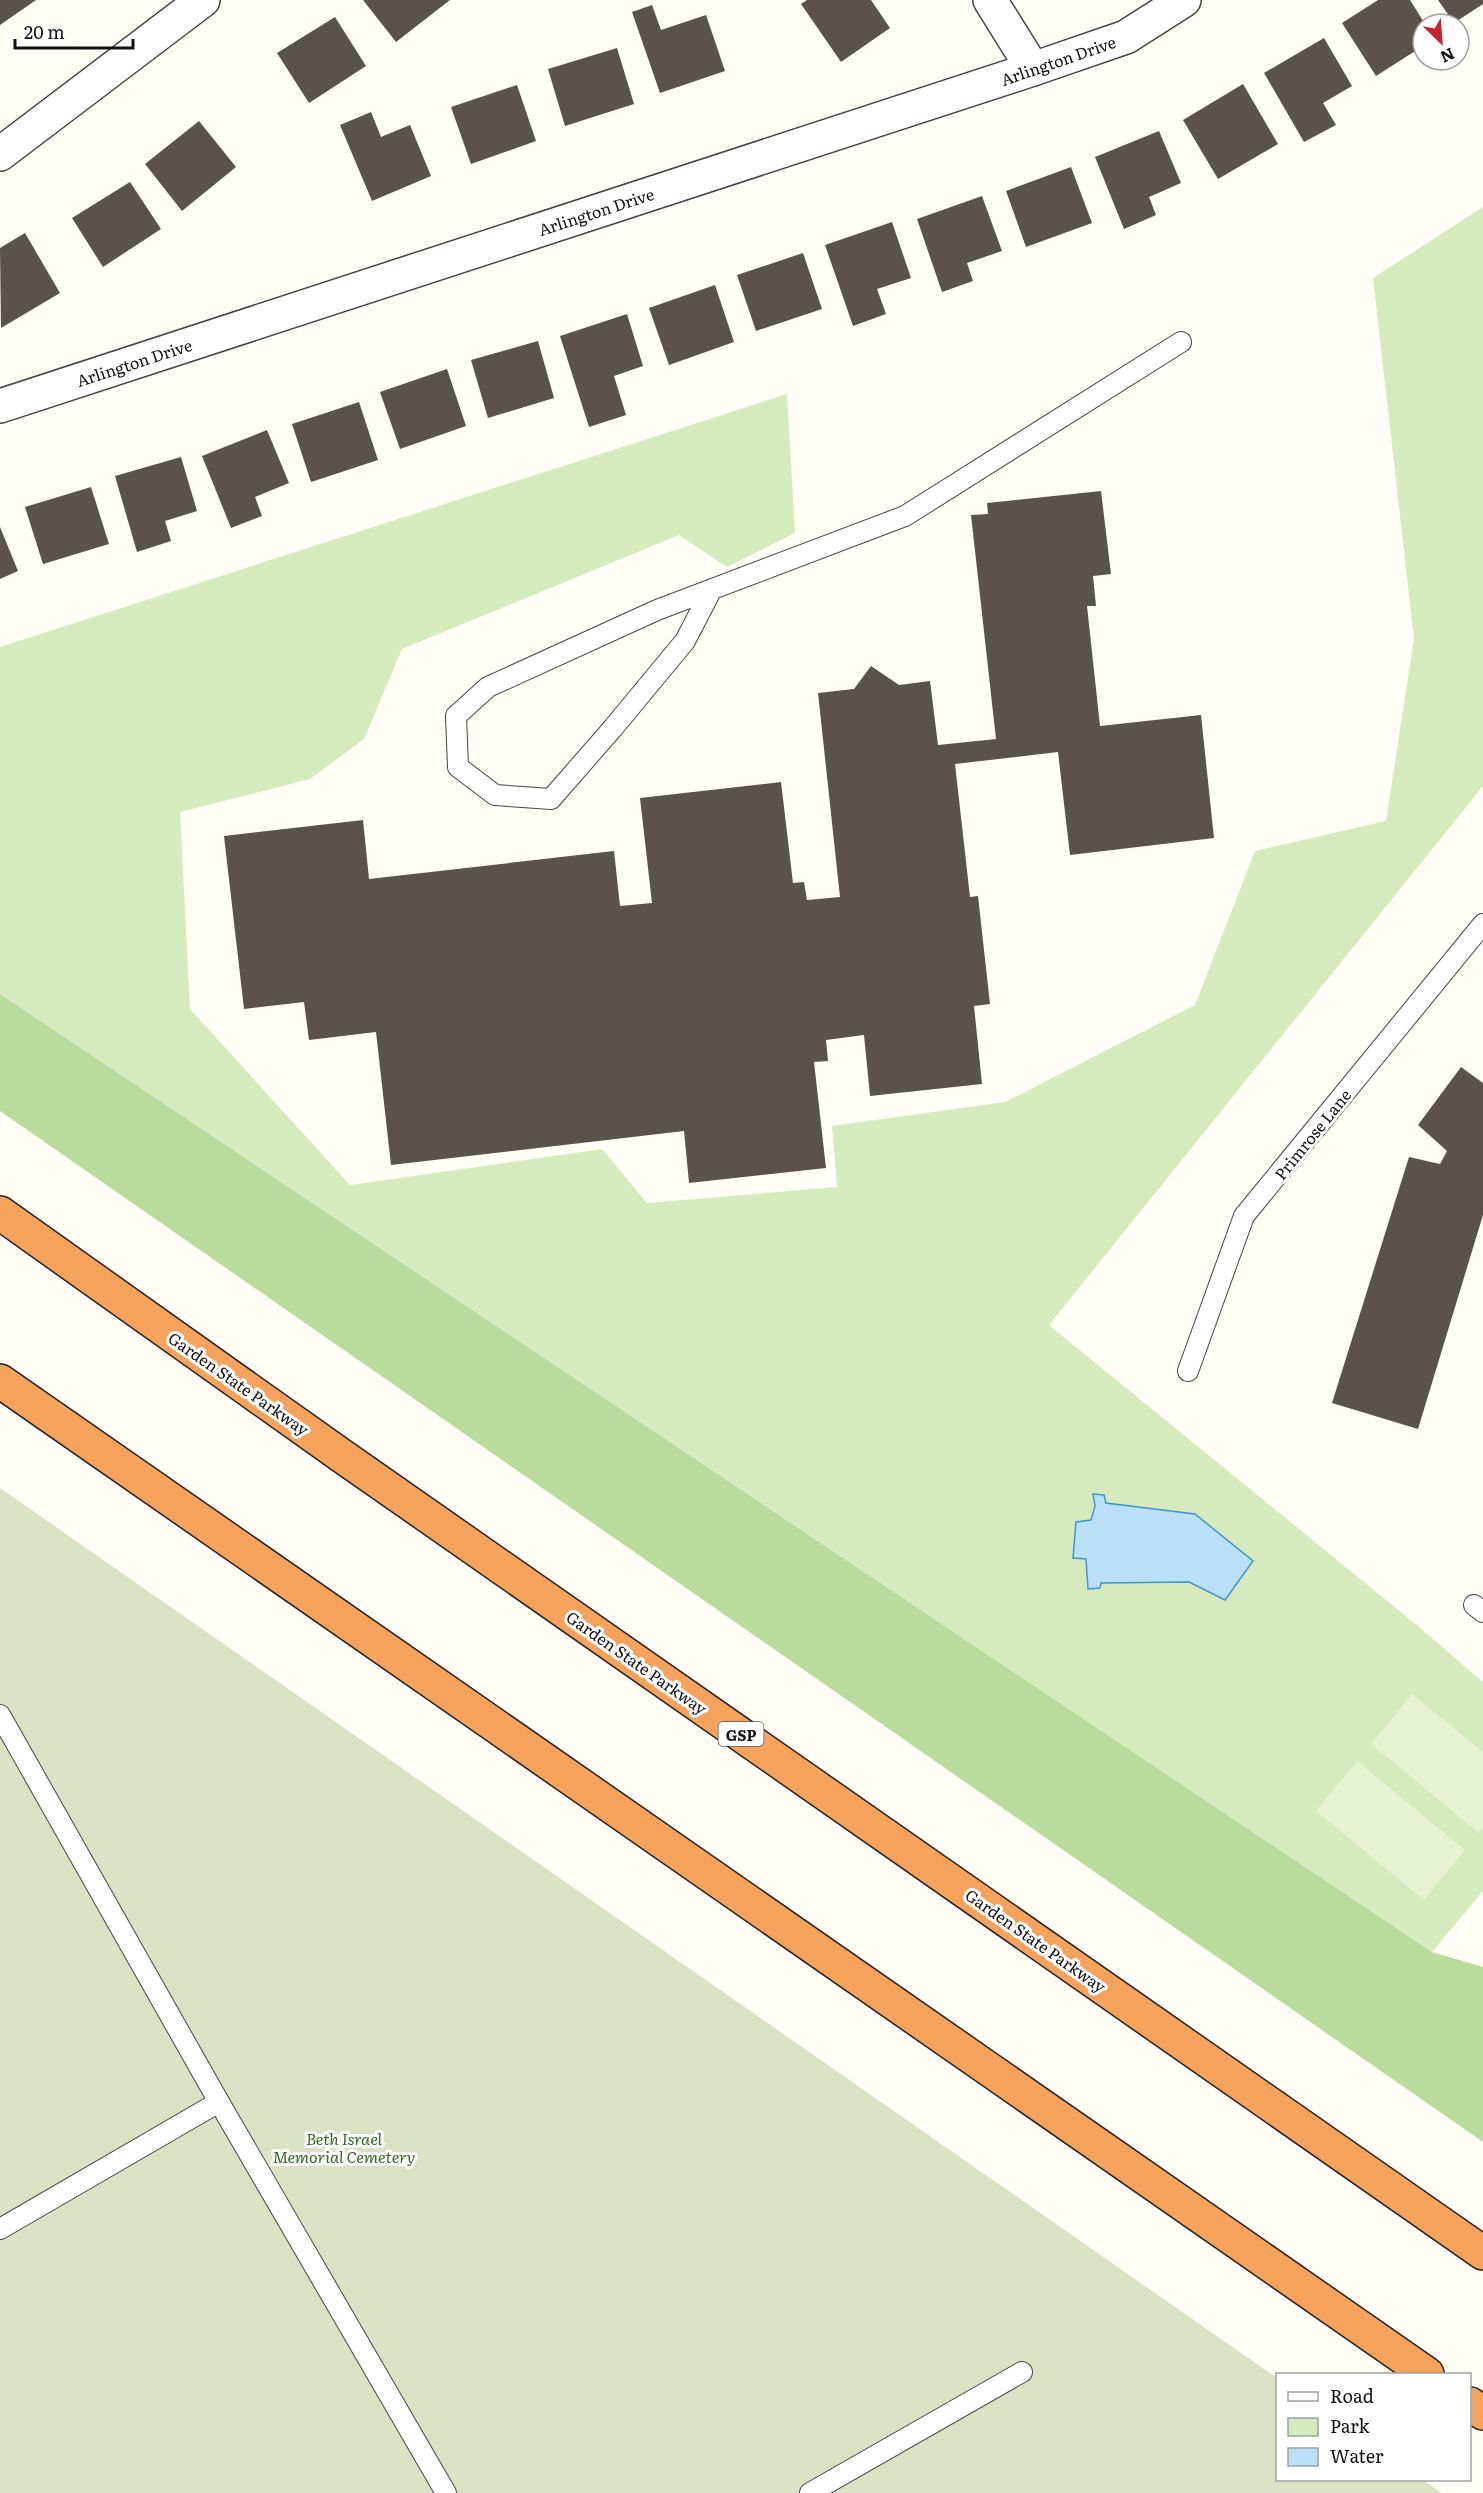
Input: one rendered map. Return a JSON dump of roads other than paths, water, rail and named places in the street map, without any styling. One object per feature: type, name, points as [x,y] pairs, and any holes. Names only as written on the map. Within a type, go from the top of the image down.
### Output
[{"type":"highway","name":"Garden State Parkway","points":[[0,1213],[342,1456],[1483,2253]]},
{"type":"highway","points":[[0,1381],[1427,2373]]},
{"type":"street","points":[[0,154],[202,0]]},
{"type":"street","points":[[990,0],[1033,69]]},
{"type":"street","name":"Arlington Drive","points":[[0,406],[1033,69],[1126,37],[1184,0]]},
{"type":"lane","points":[[712,589],[685,641],[613,729],[551,799],[495,795],[458,767],[456,716],[488,687],[657,610],[712,589],[905,516],[1181,342]]},
{"type":"lane","name":"Primrose Lane","points":[[1188,1371],[1244,1216],[1483,924]]},
{"type":"lane","points":[[0,1715],[219,2102],[446,2493]]},
{"type":"lane","points":[[0,2229],[219,2102]]},
{"type":"lane","points":[[810,2493],[1022,2372]]},
{"type":"water","points":[[1093,1494],[1104,1495],[1106,1503],[1195,1514],[1253,1561],[1225,1600],[1189,1582],[1101,1583],[1100,1588],[1088,1589],[1086,1559],[1073,1558],[1076,1522],[1091,1520],[1095,1506]]},
{"type":"park label","name":"Beth Israel Memorial Cemetery","points":[[344,2147]]}]
